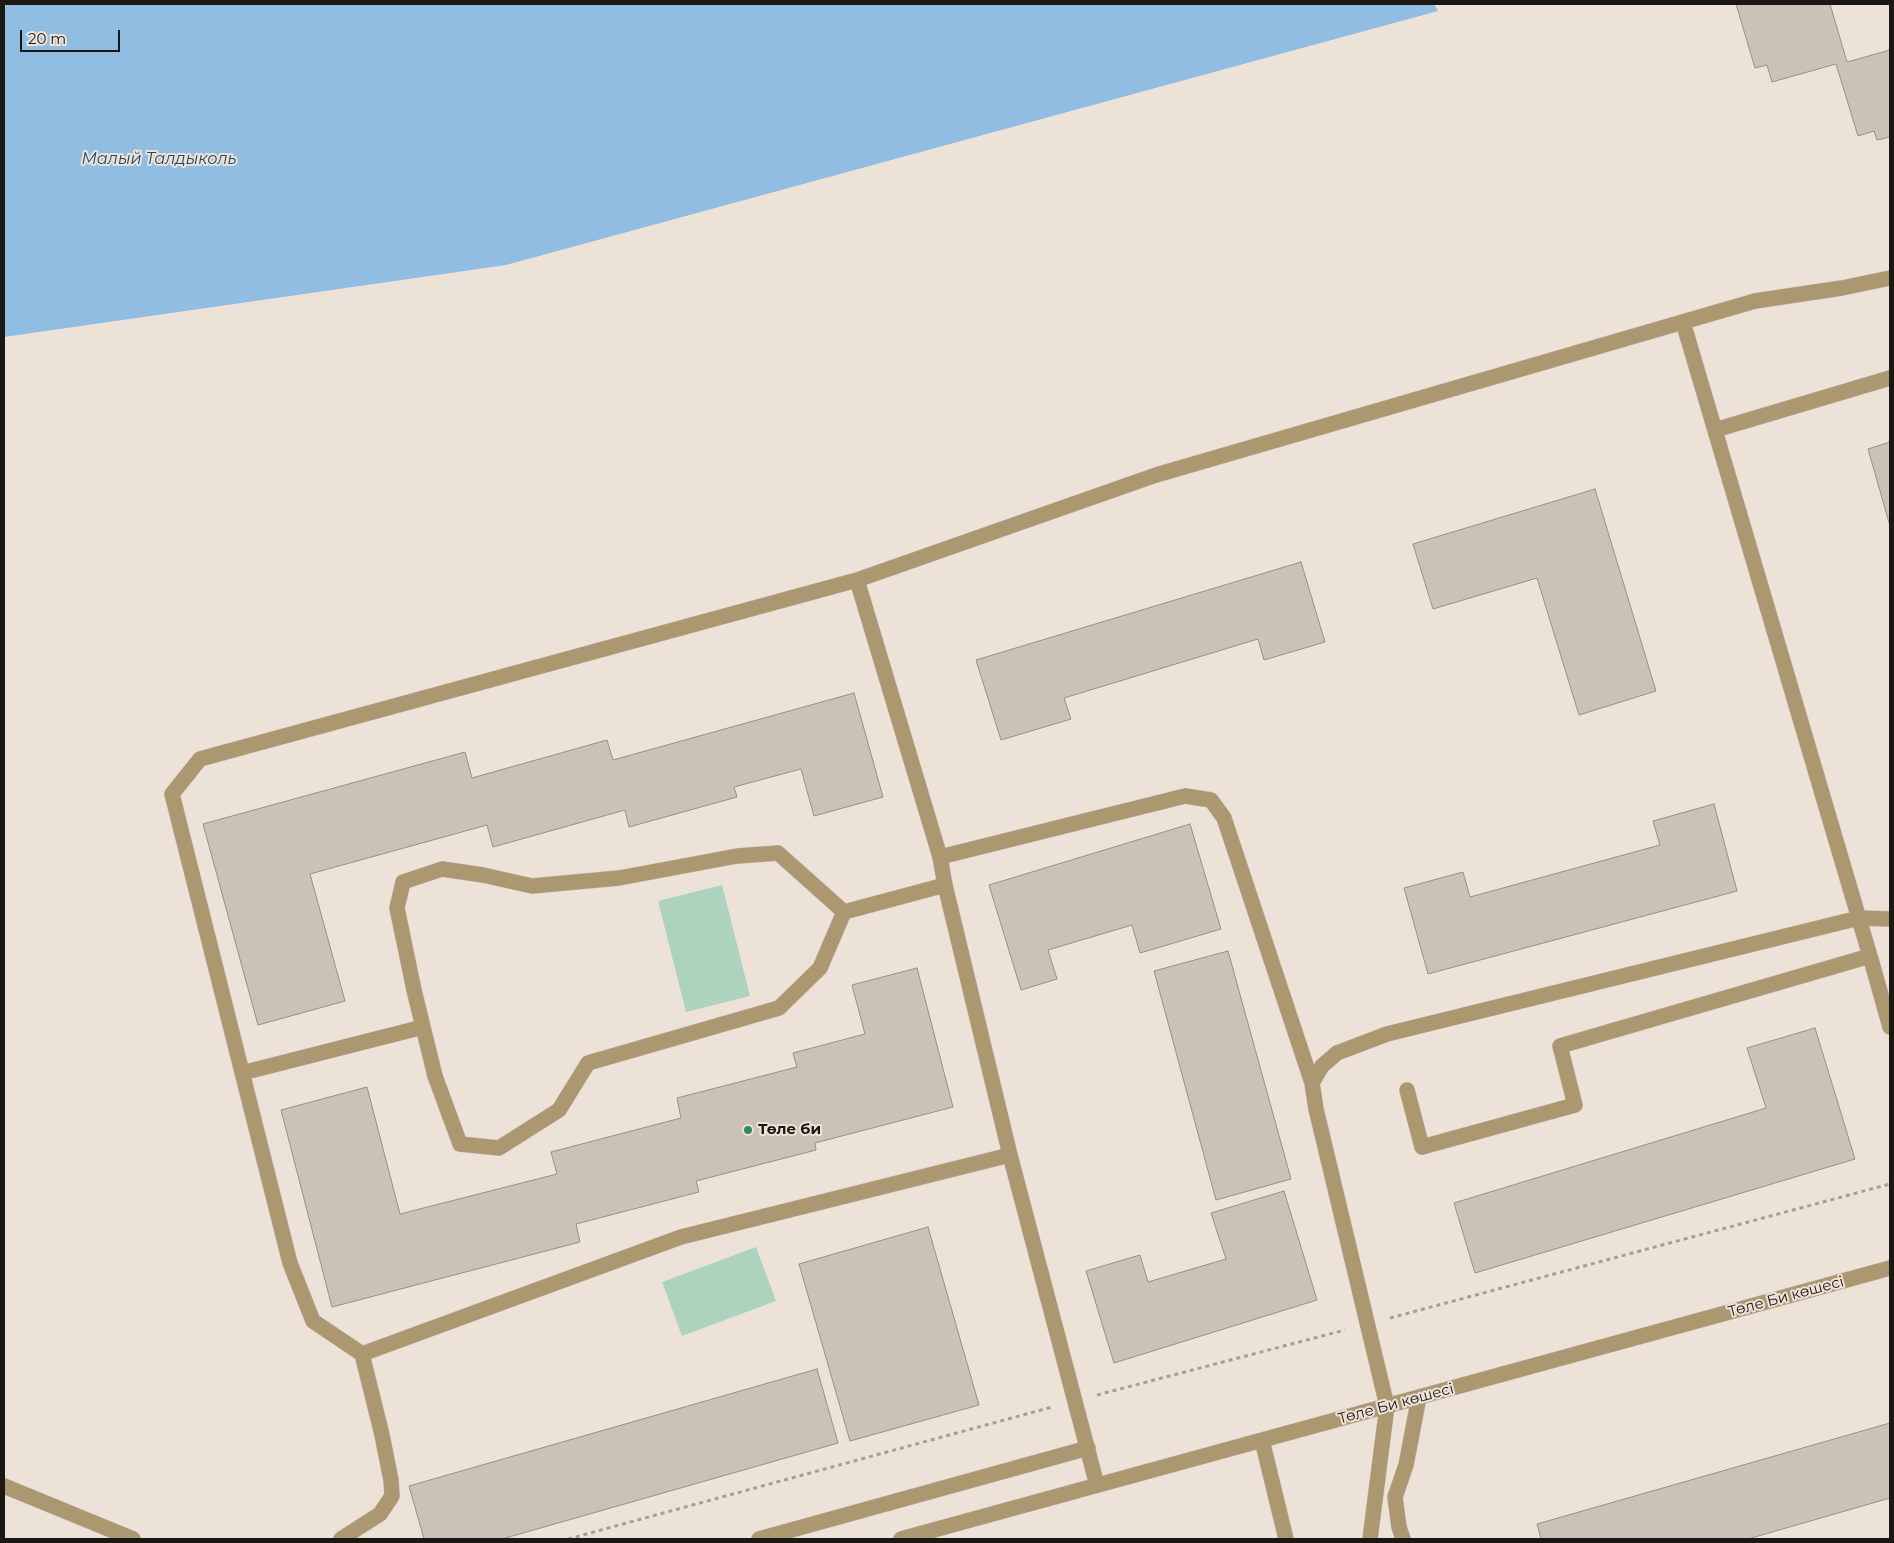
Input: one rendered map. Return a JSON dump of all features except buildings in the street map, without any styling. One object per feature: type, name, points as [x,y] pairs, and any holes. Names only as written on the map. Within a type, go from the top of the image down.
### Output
[{"type":"street","points":[[341,1539],[380,1514],[392,1496],[391,1480],[362,1354],[313,1321],[290,1263],[172,794],[200,759],[857,580],[1156,475],[1755,301],[1842,288],[1890,278]]},
{"type":"street","points":[[1683,322],[1890,1026]]},
{"type":"street","points":[[1715,430],[1890,378]]},
{"type":"street","points":[[857,580],[940,857],[945,885],[1010,1155],[1097,1485]]},
{"type":"street","points":[[940,857],[1185,796],[1211,800],[1224,818],[1312,1083],[1316,1109],[1387,1406],[1370,1539]]},
{"type":"street","points":[[778,852],[844,912],[820,968],[779,1008],[588,1063],[559,1110],[500,1148],[460,1144],[435,1076],[397,908],[403,882],[442,870],[483,875],[532,886],[619,878],[737,856],[778,852]]},
{"type":"street","points":[[844,912],[945,885]]},
{"type":"street","points":[[1312,1083],[1322,1066],[1337,1053],[1387,1034],[1859,918],[1890,919]]},
{"type":"street","points":[[1408,1090],[1422,1147],[1574,1105],[1560,1046],[1870,956]]},
{"type":"street","points":[[242,1073],[423,1027]]},
{"type":"street","points":[[362,1354],[681,1237],[1010,1155]]},
{"type":"street","name":"Төле Би көшесі","points":[[901,1539],[1890,1268]]},
{"type":"street","points":[[1403,1539],[1398,1527],[1395,1497],[1406,1465],[1419,1397]]},
{"type":"street","points":[[1262,1440],[1286,1539]]},
{"type":"street","points":[[759,1539],[1088,1448]]},
{"type":"street","points":[[4,1486],[132,1539]]},
{"type":"path","points":[[568,1539],[1076,1400],[1890,1184]]},
{"type":"green space","points":[[722,885],[750,996],[686,1012],[658,901]]},
{"type":"green space","points":[[756,1247],[776,1301],[682,1336],[662,1282]]},
{"type":"water","name":"Малый Талдыколь","points":[[4,4],[1434,4],[1438,11],[506,265],[4,337]]},
{"type":"place","name":"Төле би","points":[[748,1130]]}]
